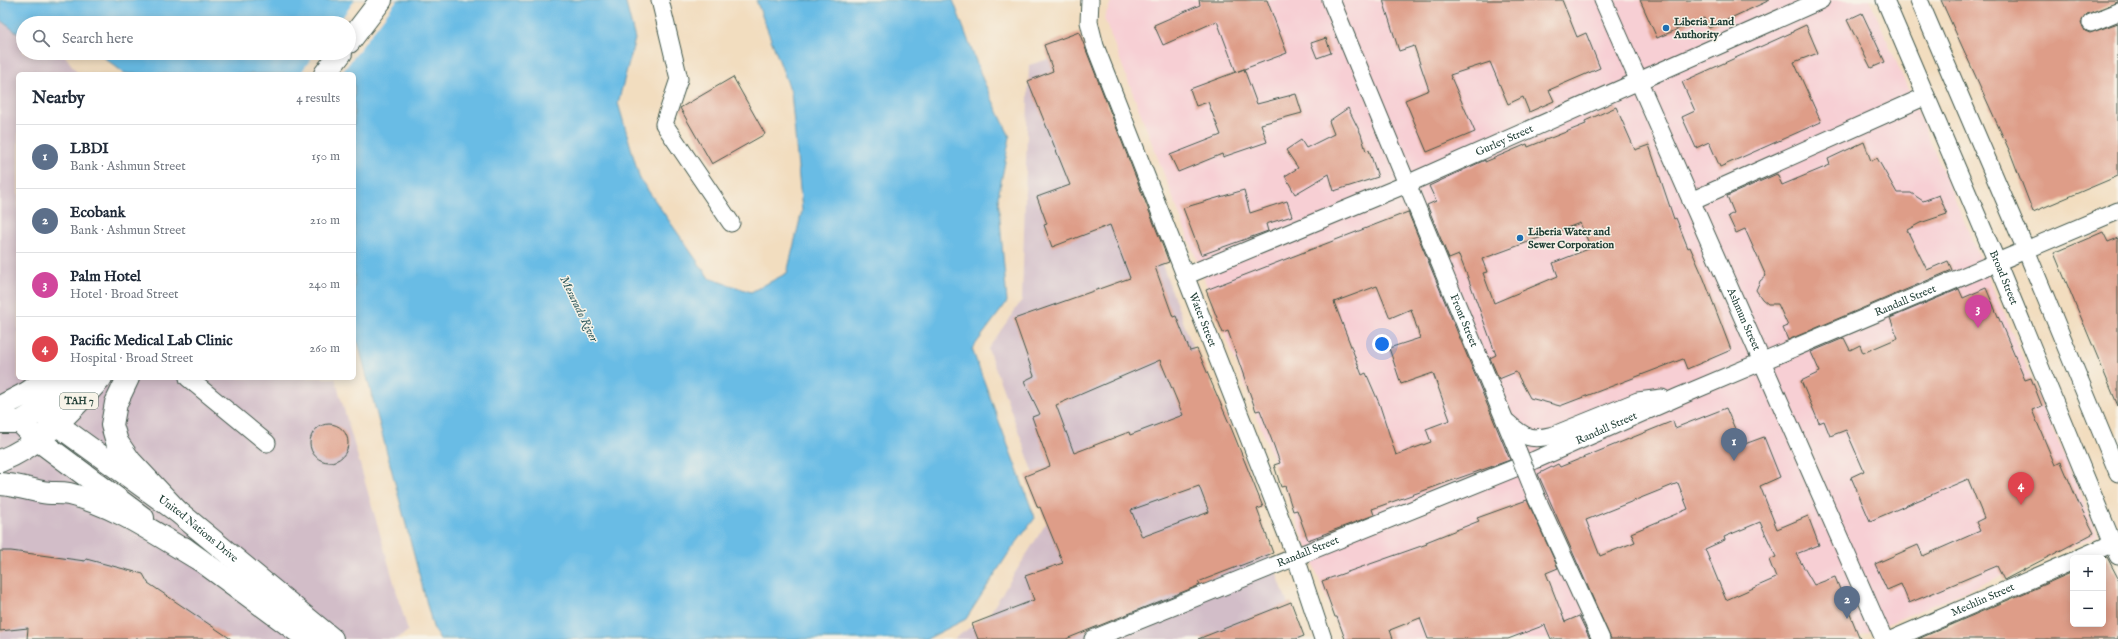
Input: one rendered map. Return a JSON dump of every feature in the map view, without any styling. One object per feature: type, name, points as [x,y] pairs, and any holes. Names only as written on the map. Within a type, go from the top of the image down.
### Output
[{"type":"main road","points":[[356,33],[381,0]]},
{"type":"main road","points":[[327,72],[336,60]]},
{"type":"main road","points":[[0,407],[27,393],[46,380]]},
{"type":"main road","points":[[10,422],[39,411],[72,380]]},
{"type":"main road","name":"TAH 7","points":[[0,461],[19,453],[58,425],[99,380]]},
{"type":"main road","points":[[127,380],[116,403],[112,425],[117,442],[130,461],[176,511]]},
{"type":"main road","name":"United Nations Drive","points":[[39,411],[176,511],[332,639]]},
{"type":"main road","name":"United Nations Drive","points":[[10,422],[38,440],[308,639]]},
{"type":"main road","points":[[0,484],[12,485],[43,492],[68,494],[91,501],[115,511],[200,560]]},
{"type":"street","points":[[660,0],[678,79],[664,124],[731,223]]},
{"type":"street","name":"Water Street","points":[[1090,0],[1089,22],[1095,46],[1296,558],[1323,639]]},
{"type":"street","name":"Front Street","points":[[1331,0],[1537,499],[1601,639]]},
{"type":"street","name":"Ashmun Street","points":[[1603,0],[1637,81],[1763,362],[1884,639]]},
{"type":"street","name":"Gurley Street","points":[[1186,276],[1407,184],[1821,0]]},
{"type":"street","name":"Broad Street","points":[[1885,0],[1997,262],[2116,547]]},
{"type":"street","points":[[1919,0],[2026,250],[2118,473]]},
{"type":"street","points":[[2091,23],[2118,12]]},
{"type":"street","points":[[1691,202],[1926,96]]},
{"type":"street","name":"Randall Street","points":[[1093,639],[1535,460],[1678,397],[2118,211]]},
{"type":"street","points":[[190,380],[267,443]]},
{"type":"street","points":[[1504,419],[1522,436],[1541,438],[1554,435],[1638,401],[1678,397]]},
{"type":"street","points":[[2089,555],[2116,547]]},
{"type":"street","name":"Mechlin Street","points":[[1893,639],[2070,562]]},
{"type":"shaded area","points":[[1112,0],[1870,0],[2098,535],[1852,639],[1342,639],[1104,18]]},
{"type":"shaded area","points":[[0,16],[16,21],[16,60],[68,60],[77,72],[16,72],[16,380],[336,380],[408,631],[397,639],[0,639]]},
{"type":"shaded area","points":[[1082,49],[1301,639],[954,639],[990,613],[1050,517],[988,349],[1022,300],[1029,65]]},
{"type":"water","name":"Mesurado River","points":[[0,0],[625,0],[635,39],[618,103],[640,179],[709,278],[751,292],[787,273],[802,211],[791,92],[756,0],[953,0],[983,80],[1010,137],[998,197],[1007,302],[972,349],[1035,518],[1008,554],[966,619],[927,639],[440,639],[433,627],[356,340],[356,72],[123,72],[107,60],[356,60],[356,16],[16,16],[16,32],[0,20]]},
{"type":"pier","points":[[355,0],[397,0],[356,54],[356,16],[343,16]]},
{"type":"pier","points":[[310,60],[352,60],[343,72],[301,72]]},
{"type":"building","points":[[1199,0],[1267,0],[1287,53],[1236,72],[1217,21],[1163,45],[1154,25],[1200,5]]},
{"type":"building","points":[[1383,0],[1562,0],[1577,37],[1586,33],[1600,68],[1549,90],[1554,101],[1529,112],[1523,97],[1508,104],[1490,62],[1450,75],[1475,132],[1427,152],[1405,100],[1429,90],[1414,46],[1399,51]]},
{"type":"building","name":"Liberia Land Authority","points":[[1640,0],[1770,0],[1709,28],[1704,18],[1657,38]]},
{"type":"building","points":[[1941,0],[2118,0],[2118,2],[2087,14],[2081,22],[2085,31],[2090,33],[2118,23],[2118,176],[2033,212],[2010,152]]},
{"type":"building","points":[[1862,13],[1885,62],[1871,68],[1847,20]]},
{"type":"building","points":[[1806,25],[1818,53],[1794,62],[1821,122],[1720,167],[1709,142],[1696,148],[1682,117],[1695,111],[1682,82]]},
{"type":"building","points":[[1079,32],[1169,262],[1155,267],[1173,317],[1176,316],[1190,351],[1197,349],[1232,430],[1263,507],[1257,509],[1273,553],[1198,582],[1200,585],[1066,639],[978,639],[972,624],[1034,600],[1025,576],[1063,563],[1040,507],[1038,508],[1025,476],[1050,466],[1032,417],[1040,414],[1024,381],[1034,376],[1014,319],[1130,278],[1110,225],[1052,247],[1044,225],[1047,224],[1037,197],[1070,185],[1028,81],[1053,71],[1044,45]],"holes":[[[1160,360],[1183,415],[1130,435],[1129,432],[1074,453],[1056,405]],[[1199,486],[1209,512],[1142,537],[1131,510]]]},
{"type":"building","points":[[1326,38],[1331,53],[1317,58],[1311,43]]},
{"type":"building","points":[[1244,69],[1257,104],[1296,94],[1302,113],[1261,124],[1267,142],[1223,157],[1222,154],[1178,172],[1170,155],[1221,135],[1208,102],[1196,106],[1190,89]]},
{"type":"building","points":[[733,77],[765,134],[712,164],[680,108]]},
{"type":"building","points":[[1616,107],[1635,150],[1649,145],[1674,219],[1676,218],[1688,248],[1690,247],[1704,279],[1731,350],[1687,369],[1683,359],[1560,406],[1530,398],[1516,372],[1499,379],[1490,358],[1496,355],[1459,255],[1449,259],[1427,205],[1436,201],[1429,186],[1485,160],[1485,162],[1527,144],[1528,147],[1586,124],[1585,121]],"holes":[[[1580,223],[1591,248],[1553,263],[1558,276],[1494,303],[1483,273],[1487,272],[1482,259]]]},
{"type":"building","points":[[1348,108],[1361,134],[1366,151],[1369,150],[1378,177],[1334,191],[1329,174],[1295,194],[1285,176],[1298,168],[1286,150],[1301,140],[1306,148],[1334,134],[1329,121]]},
{"type":"building","points":[[1864,142],[1871,161],[1877,158],[1897,193],[1911,193],[1923,201],[1939,195],[1947,214],[1920,223],[1907,230],[1927,270],[1948,261],[1952,270],[1788,340],[1783,328],[1788,326],[1778,304],[1768,304],[1762,299],[1756,290],[1760,281],[1766,276],[1745,229],[1736,233],[1728,216],[1734,213],[1727,196],[1777,174],[1782,185],[1830,165],[1828,159]]},
{"type":"building","points":[[1244,190],[1250,213],[1287,201],[1292,216],[1266,224],[1268,231],[1201,255],[1183,208]]},
{"type":"building","points":[[1408,212],[1510,460],[1372,509],[1374,515],[1308,540],[1297,510],[1293,511],[1285,486],[1281,487],[1274,465],[1280,463],[1274,446],[1260,410],[1256,411],[1228,331],[1223,333],[1206,290]],"holes":[[[1377,286],[1390,318],[1411,309],[1420,338],[1389,348],[1401,384],[1433,373],[1450,420],[1426,429],[1431,442],[1396,455],[1379,403],[1366,373],[1362,375],[1334,302]]]},
{"type":"building","points":[[2103,232],[2108,242],[2118,238],[2118,406],[2054,253]]},
{"type":"building","points":[[1986,288],[2025,380],[2031,378],[2042,406],[2032,410],[2055,465],[2061,462],[2079,504],[2094,533],[2004,580],[1997,566],[1909,603],[1901,584],[1887,590],[1875,564],[1918,545],[1923,556],[1980,531],[1976,522],[1984,518],[1968,479],[1870,521],[1851,477],[1864,471],[1846,430],[1830,436],[1824,421],[1819,423],[1801,381],[1820,372],[1811,352],[1844,338],[1850,350],[1860,345],[1863,353],[1898,338],[1890,318],[1959,289],[1963,298]]},
{"type":"building","points":[[1726,408],[1742,445],[1764,437],[1780,477],[1760,486],[1777,529],[1808,516],[1819,545],[1796,554],[1814,585],[1835,577],[1860,639],[1611,639],[1538,474],[1558,464],[1560,467],[1673,421],[1675,428]],"holes":[[[1678,483],[1688,509],[1631,533],[1635,542],[1600,556],[1586,520]],[[1760,522],[1776,557],[1769,560],[1776,578],[1726,600],[1705,549],[1725,540],[1724,537]]]},
{"type":"building","points":[[329,424],[339,427],[345,433],[348,443],[345,453],[339,459],[329,462],[319,459],[313,453],[310,443],[313,433],[319,427]]},
{"type":"building","points":[[1527,500],[1558,568],[1546,573],[1565,622],[1579,616],[1590,639],[1551,639],[1545,625],[1508,639],[1428,639],[1420,618],[1390,630],[1393,639],[1345,639],[1322,581],[1427,544],[1426,542],[1479,521],[1477,518]]},
{"type":"building","points":[[0,551],[11,551],[85,561],[86,559],[143,574],[148,583],[231,639],[27,639],[28,628],[0,631]]},
{"type":"building","points":[[2106,557],[2118,578],[2118,639],[1918,639],[2070,573],[2070,627],[2106,627]]},
{"type":"building","points":[[1291,602],[1304,636],[1296,639],[1198,639]]},
{"type":"place","name":"Liberia Land Authority","points":[[1666,28]]},
{"type":"place","name":"Liberia Water and Sewer Corporation","points":[[1520,238]]},
{"type":"place","name":"Palm Hotel","points":[[1978,328]]},
{"type":"place","name":"LBDI","points":[[1734,461]]},
{"type":"place","name":"Pacific Medical Lab Clinic","points":[[2021,505]]},
{"type":"place","name":"Ecobank","points":[[1847,619]]}]
